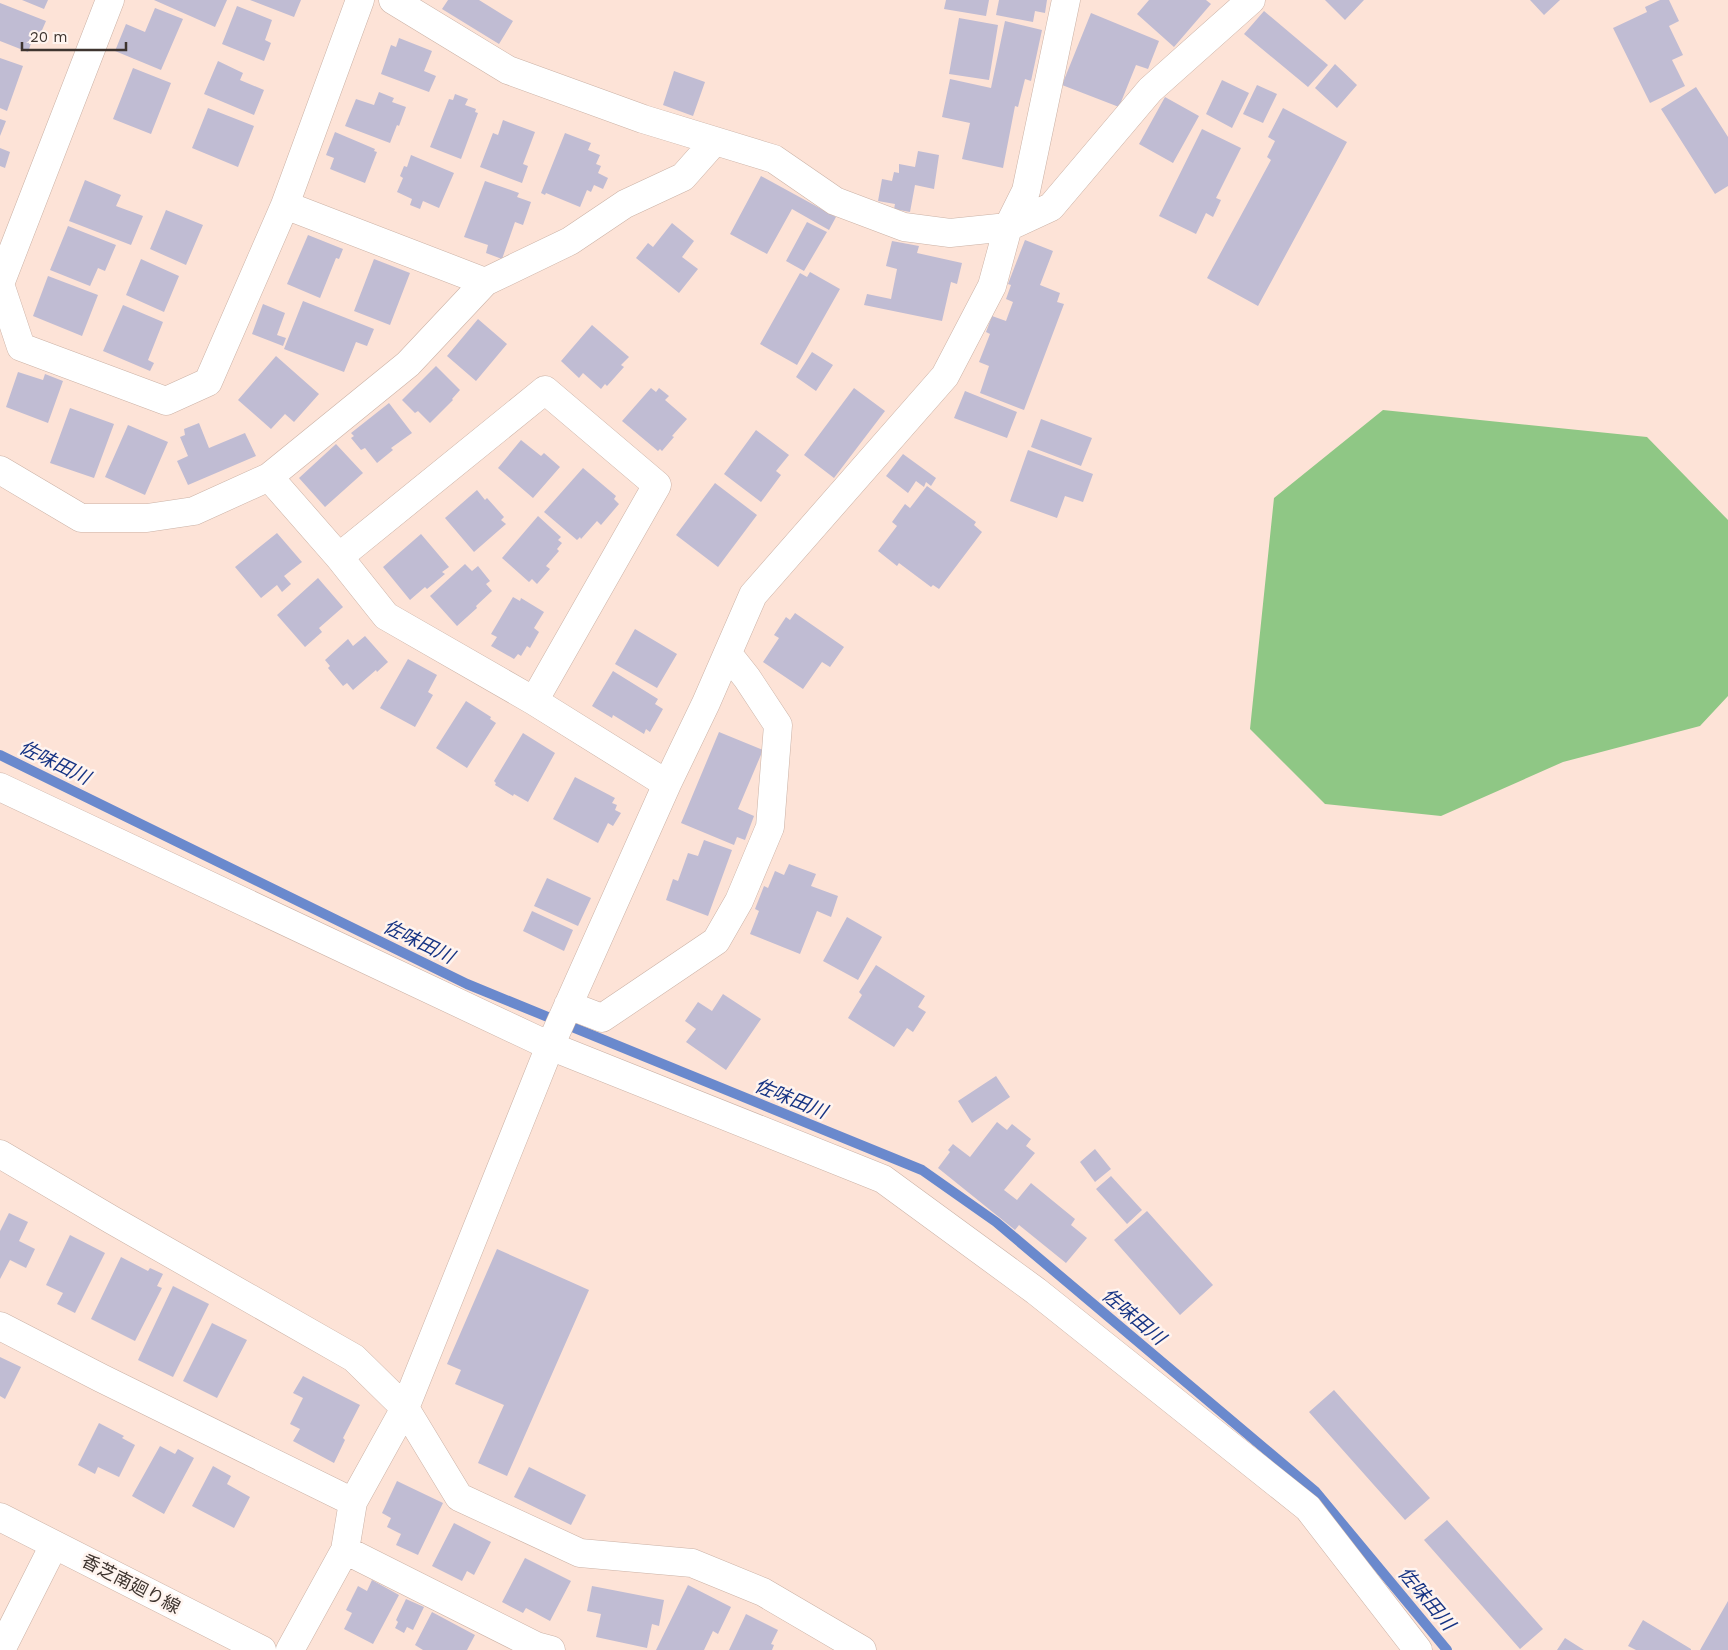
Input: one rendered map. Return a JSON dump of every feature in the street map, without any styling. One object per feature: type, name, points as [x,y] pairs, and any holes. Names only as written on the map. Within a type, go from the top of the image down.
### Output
[{"type":"street","points":[[110,0],[0,284],[21,347],[166,401],[208,382],[285,205],[360,0]]},
{"type":"street","points":[[393,0],[508,70],[643,119],[774,159],[835,201],[904,227],[950,233],[1008,227],[1051,207],[1150,90],[1251,0]]},
{"type":"street","points":[[290,1650],[345,1550],[353,1502],[405,1408],[550,1046],[753,595],[945,376],[992,286],[1008,227],[1026,191],[1066,0]]},
{"type":"street","points":[[0,470],[80,518],[147,518],[194,511],[269,477],[408,364],[485,282],[570,241],[625,204],[684,177],[714,142]]},
{"type":"street","points":[[285,205],[485,282]]},
{"type":"street","points":[[339,557],[545,390],[657,485],[534,701]]},
{"type":"street","points":[[269,477],[339,557],[386,616],[534,701],[667,784]]},
{"type":"street","points":[[568,1006],[602,1018],[716,941],[739,901],[770,827],[778,725],[728,654]]},
{"type":"street","points":[[0,787],[550,1046],[883,1179],[1036,1291],[1308,1508],[1418,1650]]},
{"type":"street","points":[[0,1154],[354,1358],[405,1408],[459,1497],[580,1553],[692,1563],[763,1592],[862,1650]]},
{"type":"street","points":[[0,1326],[353,1502]]},
{"type":"street","name":"香芝南廻り線","points":[[0,1518],[262,1650]]},
{"type":"street","points":[[1,1650],[54,1545]]},
{"type":"street","points":[[345,1550],[536,1646],[551,1650]]},
{"type":"green space","points":[[1383,410],[1647,437],[1728,520],[1728,696],[1700,726],[1563,762],[1441,816],[1325,804],[1250,729],[1274,498]]},
{"type":"building","points":[[22,0],[48,0],[44,9]]},
{"type":"building","points":[[154,0],[227,0],[215,27]]},
{"type":"building","points":[[250,0],[301,0],[294,17]]},
{"type":"building","points":[[448,0],[479,0],[513,21],[499,44],[442,9]]},
{"type":"building","points":[[946,0],[989,0],[986,16],[944,9]]},
{"type":"building","points":[[999,0],[1047,0],[1045,13],[1035,11],[1033,22],[996,15]]},
{"type":"building","points":[[1149,0],[1206,0],[1211,4],[1174,47],[1137,14]]},
{"type":"building","points":[[1325,0],[1364,0],[1345,20]]},
{"type":"building","points":[[1530,0],[1560,0],[1544,15]]},
{"type":"building","points":[[1660,0],[1669,0],[1679,21],[1669,26],[1683,55],[1672,60],[1685,86],[1650,103],[1613,28],[1647,12],[1645,7]]},
{"type":"building","points":[[0,3],[46,21],[39,37],[34,35],[28,52],[0,41]]},
{"type":"building","points":[[237,6],[272,20],[265,40],[271,43],[264,61],[222,44]]},
{"type":"building","points":[[155,8],[183,19],[161,70],[115,51],[126,24],[145,32]]},
{"type":"building","points":[[1264,11],[1328,65],[1308,87],[1244,34]]},
{"type":"building","points":[[1091,13],[1159,41],[1148,69],[1136,65],[1119,107],[1062,85]]},
{"type":"building","points":[[959,18],[998,25],[989,80],[949,74]]},
{"type":"building","points":[[1005,21],[1042,30],[1031,81],[1025,79],[1018,107],[1015,106],[1003,168],[962,159],[970,123],[942,117],[950,79],[991,88]]},
{"type":"building","points":[[399,38],[432,51],[424,71],[436,76],[429,92],[381,74],[391,45],[396,47]]},
{"type":"building","points":[[0,58],[23,66],[7,111],[0,108]]},
{"type":"building","points":[[218,61],[243,73],[240,80],[264,90],[254,115],[204,94]]},
{"type":"building","points":[[1335,64],[1357,85],[1337,108],[1315,88]]},
{"type":"building","points":[[133,68],[171,83],[151,134],[113,119]]},
{"type":"building","points":[[674,71],[705,82],[693,116],[663,105]]},
{"type":"building","points":[[1222,80],[1249,93],[1232,128],[1206,114]]},
{"type":"building","points":[[1257,85],[1277,94],[1263,123],[1243,114]]},
{"type":"building","points":[[1696,87],[1728,137],[1728,186],[1715,194],[1661,109]]},
{"type":"building","points":[[379,92],[394,98],[392,102],[406,107],[390,143],[345,126],[356,99],[374,105]]},
{"type":"building","points":[[455,94],[468,99],[465,105],[476,109],[475,112],[478,113],[461,159],[430,147],[449,99],[453,100]]},
{"type":"building","points":[[1165,97],[1199,116],[1173,163],[1139,144]]},
{"type":"building","points":[[208,108],[254,126],[238,167],[192,148]]},
{"type":"building","points":[[1283,108],[1347,142],[1258,306],[1207,278],[1271,160],[1267,157],[1275,141],[1268,137]]},
{"type":"building","points":[[0,119],[6,121],[0,136]]},
{"type":"building","points":[[503,120],[535,132],[523,164],[528,166],[522,183],[480,167],[493,133],[498,135]]},
{"type":"building","points":[[1202,129],[1241,148],[1216,198],[1221,200],[1213,217],[1206,213],[1196,234],[1159,216]]},
{"type":"building","points":[[335,132],[375,149],[374,151],[377,152],[365,183],[330,169],[334,158],[326,155]]},
{"type":"building","points":[[565,133],[591,143],[588,150],[600,155],[596,164],[601,166],[598,173],[608,178],[603,189],[594,185],[591,192],[587,190],[580,207],[546,193],[545,195],[541,193]]},
{"type":"building","points":[[0,148],[10,152],[5,168],[0,166]]},
{"type":"building","points":[[918,151],[939,155],[934,189],[915,185],[910,212],[894,209],[895,204],[878,201],[882,179],[892,181],[894,172],[899,173],[899,164],[915,167]]},
{"type":"building","points":[[411,155],[454,173],[439,208],[423,201],[420,209],[410,205],[412,199],[397,192],[403,178],[400,176],[404,166],[407,167]]},
{"type":"building","points":[[761,176],[836,217],[829,230],[792,209],[767,254],[730,234]]},
{"type":"building","points":[[85,180],[121,195],[116,206],[143,216],[131,245],[69,221]]},
{"type":"building","points":[[485,181],[519,193],[517,197],[531,202],[523,225],[515,222],[502,259],[486,253],[488,245],[464,237]]},
{"type":"building","points":[[166,210],[203,225],[186,265],[150,249]]},
{"type":"building","points":[[807,222],[827,232],[804,271],[786,261]]},
{"type":"building","points":[[672,223],[694,241],[682,257],[698,269],[679,293],[636,258],[648,243],[653,247]]},
{"type":"building","points":[[68,226],[116,245],[105,271],[98,268],[90,286],[50,270]]},
{"type":"building","points":[[308,235],[343,249],[339,259],[336,258],[320,298],[287,284]]},
{"type":"building","points":[[1025,240],[1053,251],[1040,285],[1060,293],[1057,302],[1064,304],[1024,410],[980,393],[989,366],[979,362],[990,334],[986,332],[992,316],[1006,321],[1013,302],[1006,299],[1011,285],[1008,284]]},
{"type":"building","points":[[892,241],[919,246],[917,253],[962,263],[957,284],[951,282],[942,321],[864,305],[867,294],[891,299],[897,269],[886,266]]},
{"type":"building","points":[[141,259],[179,276],[164,312],[126,295]]},
{"type":"building","points":[[374,259],[410,273],[390,325],[354,311]]},
{"type":"building","points":[[810,272],[840,289],[797,365],[760,344],[800,273],[807,277]]},
{"type":"building","points":[[48,276],[98,295],[82,336],[33,316]]},
{"type":"building","points":[[303,301],[374,329],[367,346],[356,342],[344,372],[284,349]]},
{"type":"building","points":[[263,304],[285,313],[277,335],[286,338],[283,346],[252,334]]},
{"type":"building","points":[[123,305],[163,322],[148,360],[154,363],[150,371],[103,351]]},
{"type":"building","points":[[478,319],[507,344],[476,381],[447,356]]},
{"type":"building","points":[[592,325],[629,357],[621,365],[624,367],[607,386],[605,384],[601,389],[583,373],[579,378],[561,361]]},
{"type":"building","points":[[812,352],[833,365],[816,391],[796,377]]},
{"type":"building","points":[[276,356],[319,394],[294,422],[285,414],[271,429],[238,400]]},
{"type":"building","points":[[436,366],[460,390],[453,400],[430,423],[418,411],[415,413],[402,400]]},
{"type":"building","points":[[18,372],[43,380],[45,374],[63,381],[48,423],[6,407]]},
{"type":"building","points":[[651,388],[656,392],[659,388],[669,396],[665,400],[687,419],[662,451],[660,449],[658,451],[622,421]]},
{"type":"building","points":[[854,388],[885,411],[834,478],[804,455]]},
{"type":"building","points":[[965,391],[1017,412],[1007,438],[954,418]]},
{"type":"building","points":[[389,403],[412,433],[391,448],[393,450],[377,463],[365,448],[361,450],[351,438],[354,436],[351,433]]},
{"type":"building","points":[[70,408],[114,424],[94,478],[50,463]]},
{"type":"building","points":[[1041,419],[1092,438],[1081,466],[1031,447]]},
{"type":"building","points":[[199,423],[209,448],[245,433],[256,456],[188,485],[177,461],[188,456],[180,437],[185,435],[184,429]]},
{"type":"building","points":[[128,425],[168,442],[145,495],[105,477]]},
{"type":"building","points":[[756,430],[789,455],[776,471],[781,475],[761,502],[724,474]]},
{"type":"building","points":[[521,440],[541,456],[544,453],[560,467],[533,498],[498,468]]},
{"type":"building","points":[[336,444],[363,473],[325,507],[299,478]]},
{"type":"building","points":[[1028,450],[1093,474],[1083,502],[1065,496],[1057,518],[1010,501]]},
{"type":"building","points":[[903,454],[936,478],[931,486],[926,482],[924,487],[916,481],[908,493],[886,476]]},
{"type":"building","points":[[583,468],[616,496],[614,499],[619,504],[601,525],[597,521],[581,539],[580,537],[577,540],[544,512]]},
{"type":"building","points":[[715,483],[757,515],[718,567],[676,535]]},
{"type":"building","points":[[927,486],[976,522],[974,525],[982,532],[939,589],[933,585],[931,587],[899,563],[897,566],[878,551],[897,526],[892,522],[905,504],[910,508]]},
{"type":"building","points":[[477,490],[504,517],[501,520],[506,524],[474,552],[445,518]]},
{"type":"building","points":[[538,516],[561,537],[558,540],[562,543],[557,549],[559,551],[546,566],[550,569],[537,584],[532,579],[529,582],[502,558]]},
{"type":"building","points":[[277,533],[302,562],[284,576],[291,584],[282,592],[277,585],[261,598],[235,567]]},
{"type":"building","points":[[421,534],[449,567],[442,572],[445,574],[410,600],[383,567]]},
{"type":"building","points":[[465,564],[472,571],[478,566],[490,581],[486,584],[492,591],[457,626],[430,596]]},
{"type":"building","points":[[318,578],[343,607],[319,628],[322,632],[305,647],[277,615]]},
{"type":"building","points":[[513,597],[520,601],[521,598],[544,612],[534,628],[539,632],[530,648],[527,646],[521,656],[518,654],[514,659],[491,646],[497,637],[491,634]]},
{"type":"building","points":[[795,613],[844,647],[830,667],[822,662],[803,689],[763,662],[779,638],[774,635],[786,617],[790,620]]},
{"type":"building","points":[[635,629],[677,654],[657,688],[615,664]]},
{"type":"building","points":[[365,636],[388,662],[353,690],[347,683],[343,686],[328,668],[330,666],[325,660],[348,639],[353,646]]},
{"type":"building","points":[[408,659],[437,675],[428,692],[433,695],[415,727],[380,708]]},
{"type":"building","points":[[613,671],[658,699],[655,704],[663,709],[650,732],[646,729],[644,734],[613,715],[612,718],[592,706]]},
{"type":"building","points":[[466,701],[491,717],[490,719],[496,723],[467,768],[436,748]]},
{"type":"building","points":[[719,732],[763,750],[738,809],[754,816],[745,840],[737,837],[734,845],[681,823]]},
{"type":"building","points":[[523,733],[555,753],[528,802],[514,794],[513,796],[495,785],[494,781]]},
{"type":"building","points":[[575,777],[615,798],[612,803],[617,805],[615,810],[621,813],[613,826],[608,823],[598,843],[553,819]]},
{"type":"building","points":[[704,840],[732,850],[708,916],[666,900],[673,879],[678,881],[688,853],[698,856]]},
{"type":"building","points":[[789,864],[816,874],[811,886],[838,896],[831,917],[817,911],[800,954],[750,934],[759,911],[755,909],[764,886],[768,888],[775,871],[784,875]]},
{"type":"building","points":[[547,878],[591,898],[578,926],[534,906]]},
{"type":"building","points":[[532,911],[573,930],[564,951],[523,931]]},
{"type":"building","points":[[847,917],[882,937],[858,980],[823,961]]},
{"type":"building","points":[[876,965],[925,996],[918,1007],[926,1012],[913,1032],[907,1028],[894,1047],[848,1018],[862,995],[859,992]]},
{"type":"building","points":[[723,994],[761,1019],[726,1070],[686,1042],[696,1029],[685,1021],[698,1002],[712,1011]]},
{"type":"building","points":[[996,1076],[1010,1097],[972,1123],[958,1101]]},
{"type":"building","points":[[997,1122],[1007,1130],[1012,1124],[1031,1139],[1026,1146],[1035,1153],[1004,1190],[1017,1200],[1031,1183],[1075,1219],[1071,1225],[1087,1238],[1066,1263],[1019,1225],[1015,1230],[938,1168],[950,1152],[948,1150],[953,1144],[970,1157]]},
{"type":"building","points":[[1095,1149],[1111,1169],[1095,1182],[1080,1162]]},
{"type":"building","points":[[1111,1176],[1142,1210],[1127,1224],[1096,1189]]},
{"type":"building","points":[[1147,1211],[1213,1285],[1180,1315],[1114,1240]]},
{"type":"building","points":[[9,1213],[28,1222],[19,1241],[35,1249],[26,1268],[10,1260],[0,1279],[0,1231]]},
{"type":"building","points":[[70,1235],[105,1253],[75,1313],[57,1304],[63,1293],[46,1285]]},
{"type":"building","points":[[497,1249],[589,1290],[507,1476],[478,1463],[504,1405],[455,1384],[461,1370],[447,1364]]},
{"type":"building","points":[[121,1257],[148,1271],[150,1268],[163,1274],[157,1286],[162,1288],[135,1341],[91,1319]]},
{"type":"building","points":[[173,1286],[209,1304],[173,1377],[138,1360]]},
{"type":"building","points":[[212,1323],[247,1340],[217,1398],[183,1381]]},
{"type":"building","points":[[0,1357],[21,1367],[5,1399],[0,1396]]},
{"type":"building","points":[[303,1376],[360,1405],[343,1438],[345,1440],[334,1463],[293,1441],[300,1429],[290,1424],[303,1398],[293,1393]]},
{"type":"building","points":[[1334,1390],[1430,1498],[1405,1520],[1309,1412]]},
{"type":"building","points":[[99,1423],[124,1436],[122,1438],[135,1445],[119,1477],[98,1467],[95,1474],[78,1465]]},
{"type":"building","points":[[160,1446],[175,1454],[178,1449],[194,1458],[164,1514],[132,1496]]},
{"type":"building","points":[[213,1466],[231,1476],[227,1484],[250,1497],[234,1528],[192,1506]]},
{"type":"building","points":[[529,1467],[586,1495],[571,1525],[514,1497]]},
{"type":"building","points":[[397,1481],[443,1503],[418,1555],[396,1545],[401,1534],[387,1527],[391,1518],[382,1513]]},
{"type":"building","points":[[1447,1520],[1543,1629],[1520,1649],[1424,1540]]},
{"type":"building","points":[[454,1523],[491,1542],[474,1575],[467,1571],[462,1581],[432,1566]]},
{"type":"building","points":[[525,1558],[571,1581],[550,1621],[526,1608],[523,1613],[502,1602]]},
{"type":"building","points":[[372,1580],[399,1595],[373,1644],[344,1629],[352,1613],[346,1610],[358,1586],[367,1591]]},
{"type":"building","points":[[688,1585],[731,1607],[718,1634],[713,1631],[704,1650],[656,1650]]},
{"type":"building","points":[[592,1586],[664,1600],[659,1626],[652,1624],[647,1648],[596,1637],[601,1614],[587,1611]]},
{"type":"building","points":[[406,1599],[424,1607],[413,1630],[407,1627],[404,1633],[395,1628],[398,1622],[396,1620]]},
{"type":"building","points":[[1728,1601],[1728,1650],[1700,1650]]},
{"type":"building","points":[[432,1612],[475,1635],[467,1650],[423,1650],[415,1645]]},
{"type":"building","points":[[746,1614],[778,1630],[771,1644],[774,1645],[772,1650],[729,1650]]},
{"type":"building","points":[[1643,1620],[1691,1650],[1636,1650],[1628,1646]]},
{"type":"building","points":[[1565,1638],[1584,1650],[1557,1650]]},
{"type":"waterway","name":"佐味田川","points":[[0,755],[467,984],[922,1170],[996,1222],[1315,1491],[1447,1650]]}]
